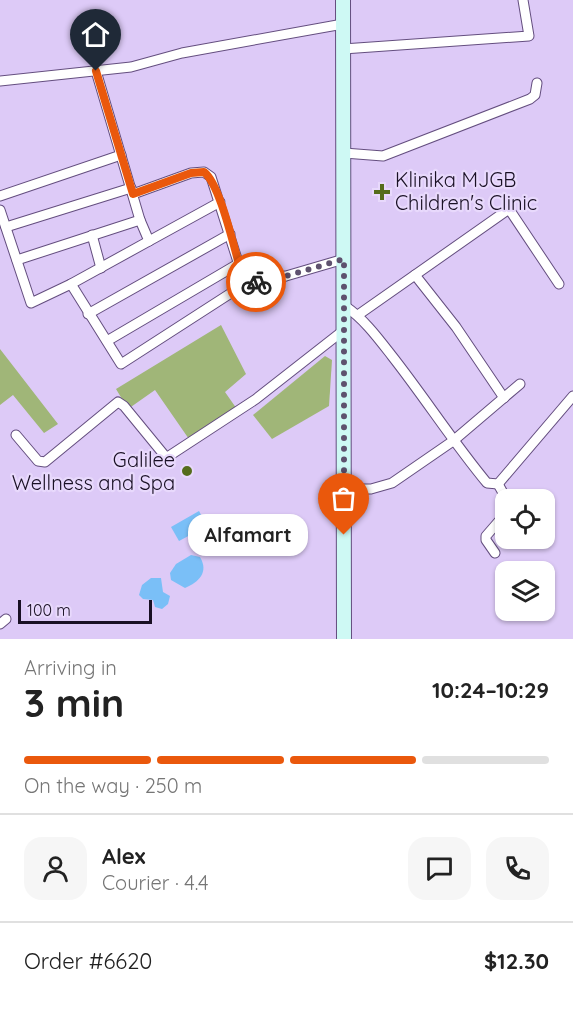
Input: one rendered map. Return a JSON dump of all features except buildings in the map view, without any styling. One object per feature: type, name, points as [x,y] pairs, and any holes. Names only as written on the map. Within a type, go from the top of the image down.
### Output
[{"type":"main road","points":[[343,0],[344,639]]},
{"type":"street","points":[[343,49],[529,36],[523,0]]},
{"type":"street","points":[[0,81],[131,67],[182,53],[343,24]]},
{"type":"street","points":[[96,71],[140,219],[149,241]]},
{"type":"street","points":[[344,153],[383,156],[530,99],[535,94],[537,83]]},
{"type":"street","points":[[0,196],[121,155]]},
{"type":"street","points":[[6,227],[191,173],[204,172],[211,177],[245,284]]},
{"type":"street","points":[[0,210],[31,303],[101,268],[220,202]]},
{"type":"street","points":[[358,315],[509,209],[559,284]]},
{"type":"street","points":[[17,260],[140,219]]},
{"type":"street","points":[[88,314],[230,234]]},
{"type":"street","points":[[92,235],[101,268]]},
{"type":"street","points":[[71,284],[121,364],[245,284],[286,276],[344,259]]},
{"type":"street","points":[[107,341],[238,264]]},
{"type":"street","points":[[415,274],[456,327],[504,398]]},
{"type":"street","points":[[345,306],[358,315],[411,379],[453,441],[487,483],[498,484]]},
{"type":"street","points":[[16,435],[38,461],[45,462],[118,402],[124,406],[165,456],[169,456],[256,399],[344,330]]},
{"type":"street","points":[[344,489],[371,489],[392,483],[453,441],[520,384]]},
{"type":"street","points":[[498,484],[572,399]]},
{"type":"street","points":[[498,484],[501,489]]},
{"type":"street","points":[[495,526],[486,536],[486,540],[495,553]]},
{"type":"green space","points":[[221,325],[246,374],[225,392],[239,412],[191,442],[155,390],[128,409],[116,389]]},
{"type":"green space","points":[[0,349],[58,424],[44,433],[13,395],[0,405]]},
{"type":"green space","points":[[325,356],[332,360],[329,406],[272,439],[253,415]]},
{"type":"water","points":[[199,511],[207,526],[179,541],[171,527]]},
{"type":"water","points":[[191,555],[200,557],[203,562],[203,572],[195,583],[185,588],[171,580],[170,573],[176,564]]},
{"type":"water","points":[[151,578],[161,578],[163,592],[170,596],[168,604],[162,609],[155,607],[153,600],[143,599],[139,595],[142,585]]},
{"type":"way so far","points":[[256,282],[344,259],[344,535]]},
{"type":"place","name":"Klinika MJGB Children's Clinic","points":[[382,192]]},
{"type":"place","name":"Galilee Wellness and Spa","points":[[187,471]]},
{"type":"place","name":"Alfamart","points":[[344,535]]},
{"type":"route","points":[[96,71],[133,194],[191,173],[204,172],[211,177],[245,284],[256,282]]}]
